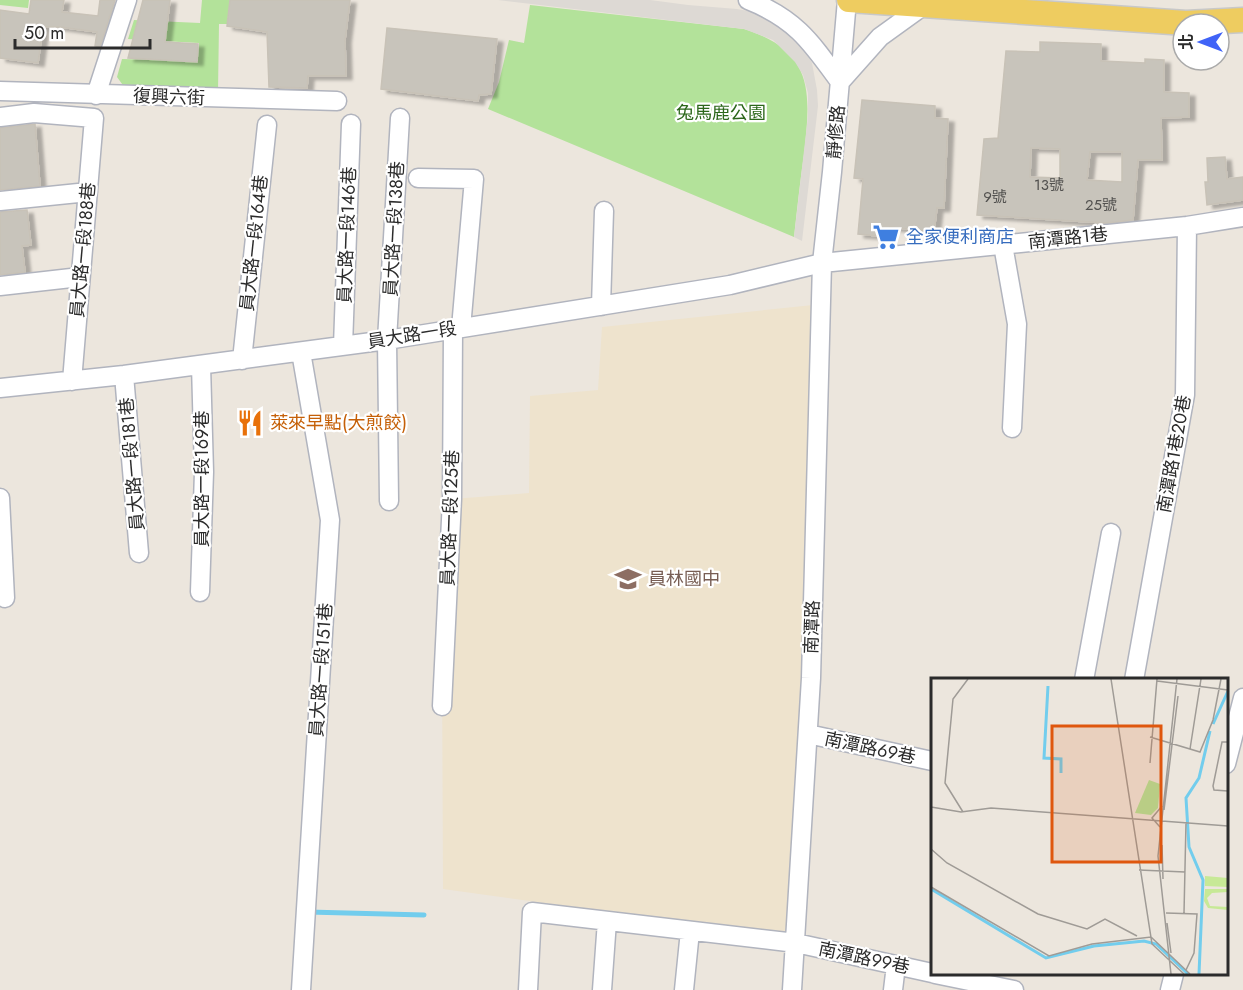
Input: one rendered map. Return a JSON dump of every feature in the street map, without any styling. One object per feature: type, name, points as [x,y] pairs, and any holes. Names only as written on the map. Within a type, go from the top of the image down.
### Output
[{"type":"main road","points":[[848,0],[1186,23],[1243,20]]},
{"type":"street","points":[[96,95],[127,0]]},
{"type":"street","points":[[748,0],[789,21],[811,42],[840,82],[880,37],[923,6]]},
{"type":"street","name":"靜修路","points":[[822,263],[848,0]]},
{"type":"street","name":"復興六街","points":[[0,91],[337,101]]},
{"type":"street","name":"員大路一段188巷","points":[[0,117],[34,113],[94,118],[72,381]]},
{"type":"street","name":"員大路一段138巷","points":[[389,501],[387,340],[400,118]]},
{"type":"street","name":"員大路一段146巷","points":[[343,346],[351,124]]},
{"type":"street","name":"員大路一段164巷","points":[[242,360],[267,125]]},
{"type":"street","name":"員大路一段125巷","points":[[417,178],[474,179],[457,329],[442,706]]},
{"type":"street","points":[[0,201],[88,192]]},
{"type":"street","points":[[601,306],[604,211]]},
{"type":"street","name":"南潭路1巷","points":[[822,263],[1187,226],[1243,217]]},
{"type":"street","name":"南潭路1巷20巷","points":[[1134,678],[1185,395],[1187,226]]},
{"type":"street","points":[[1003,244],[1017,324],[1012,428]]},
{"type":"street","name":"員大路一段","points":[[0,388],[124,375],[387,340],[730,285],[822,263]]},
{"type":"street","name":"南潭路","points":[[792,990],[807,734],[822,263]]},
{"type":"street","points":[[0,286],[80,277]]},
{"type":"street","name":"員大路一段151巷","points":[[301,352],[330,520],[301,990]]},
{"type":"street","name":"員大路一段169巷","points":[[200,592],[204,472],[201,365]]},
{"type":"street","name":"員大路一段181巷","points":[[124,375],[139,553]]},
{"type":"street","points":[[0,498],[5,598]]},
{"type":"street","points":[[1084,678],[1111,533]]},
{"type":"street","points":[[1228,760],[1243,698]]},
{"type":"street","name":"南潭路69巷","points":[[807,734],[931,761]]},
{"type":"street","name":"南潭路99巷","points":[[528,990],[532,912],[796,943],[931,972]]},
{"type":"street","points":[[602,990],[607,921]]},
{"type":"street","points":[[684,990],[690,931]]},
{"type":"street","points":[[893,990],[896,965]]},
{"type":"street","name":"南潭路99巷","points":[[945,975],[1002,985]]},
{"type":"street","points":[[1170,990],[1174,975]]},
{"type":"shaded area","points":[[498,0],[650,0],[754,12],[781,25],[806,52],[812,63],[817,90],[818,106],[802,241],[794,237],[808,116],[808,93],[803,75],[795,62],[773,40],[744,29]]},
{"type":"shaded area","name":"員林國中","points":[[823,304],[792,932],[745,931],[443,889],[442,660],[453,499],[529,493],[530,396],[598,390],[602,327]]},
{"type":"green space","points":[[0,0],[29,0],[28,8],[0,5]]},
{"type":"green space","points":[[202,0],[230,0],[227,24],[219,24],[218,91],[125,88],[117,77],[122,59],[198,61],[199,43],[128,39],[134,20],[200,23]]},
{"type":"green space","name":"兔馬鹿公園","points":[[530,5],[744,29],[767,38],[784,49],[796,62],[803,76],[807,93],[806,132],[794,237],[488,109],[499,82],[509,40],[524,43]]},
{"type":"building","points":[[31,0],[64,0],[62,12],[98,16],[100,0],[115,0],[100,47],[95,46],[97,32],[43,27],[38,63],[0,58],[0,10],[29,14]]},
{"type":"building","points":[[143,0],[170,0],[165,42],[198,44],[197,62],[128,58]]},
{"type":"building","points":[[230,0],[350,0],[345,40],[346,76],[308,76],[307,88],[269,87],[267,32],[227,26]]},
{"type":"building","points":[[387,28],[497,39],[491,94],[479,95],[478,101],[381,89]]},
{"type":"building","points":[[1040,42],[1101,44],[1101,61],[1145,63],[1145,59],[1164,60],[1164,92],[1189,93],[1189,117],[1161,118],[1162,160],[1138,160],[1133,220],[1106,223],[977,215],[984,139],[998,138],[1006,51],[1040,52]],"holes":[[[1031,148],[1060,149],[1060,178],[1030,177]],[[1090,152],[1122,152],[1122,182],[1087,180]]]},
{"type":"building","points":[[862,100],[935,106],[935,118],[948,119],[944,208],[937,208],[934,232],[890,227],[889,237],[858,234],[863,179],[854,178]]},
{"type":"building","points":[[35,124],[40,186],[0,190],[0,128]]},
{"type":"building","points":[[1225,157],[1227,179],[1243,177],[1243,200],[1207,205],[1205,182],[1208,182],[1207,158]]},
{"type":"building","points":[[27,210],[31,245],[22,246],[25,272],[0,275],[0,212]]},
{"type":"waterway","points":[[308,912],[424,915]]},
{"type":"place","name":"全家便利商店","points":[[886,237]]},
{"type":"place","name":"萊來早點(大煎餃)","points":[[250,423]]},
{"type":"place","name":"員林國中","points":[[628,579]]}]
